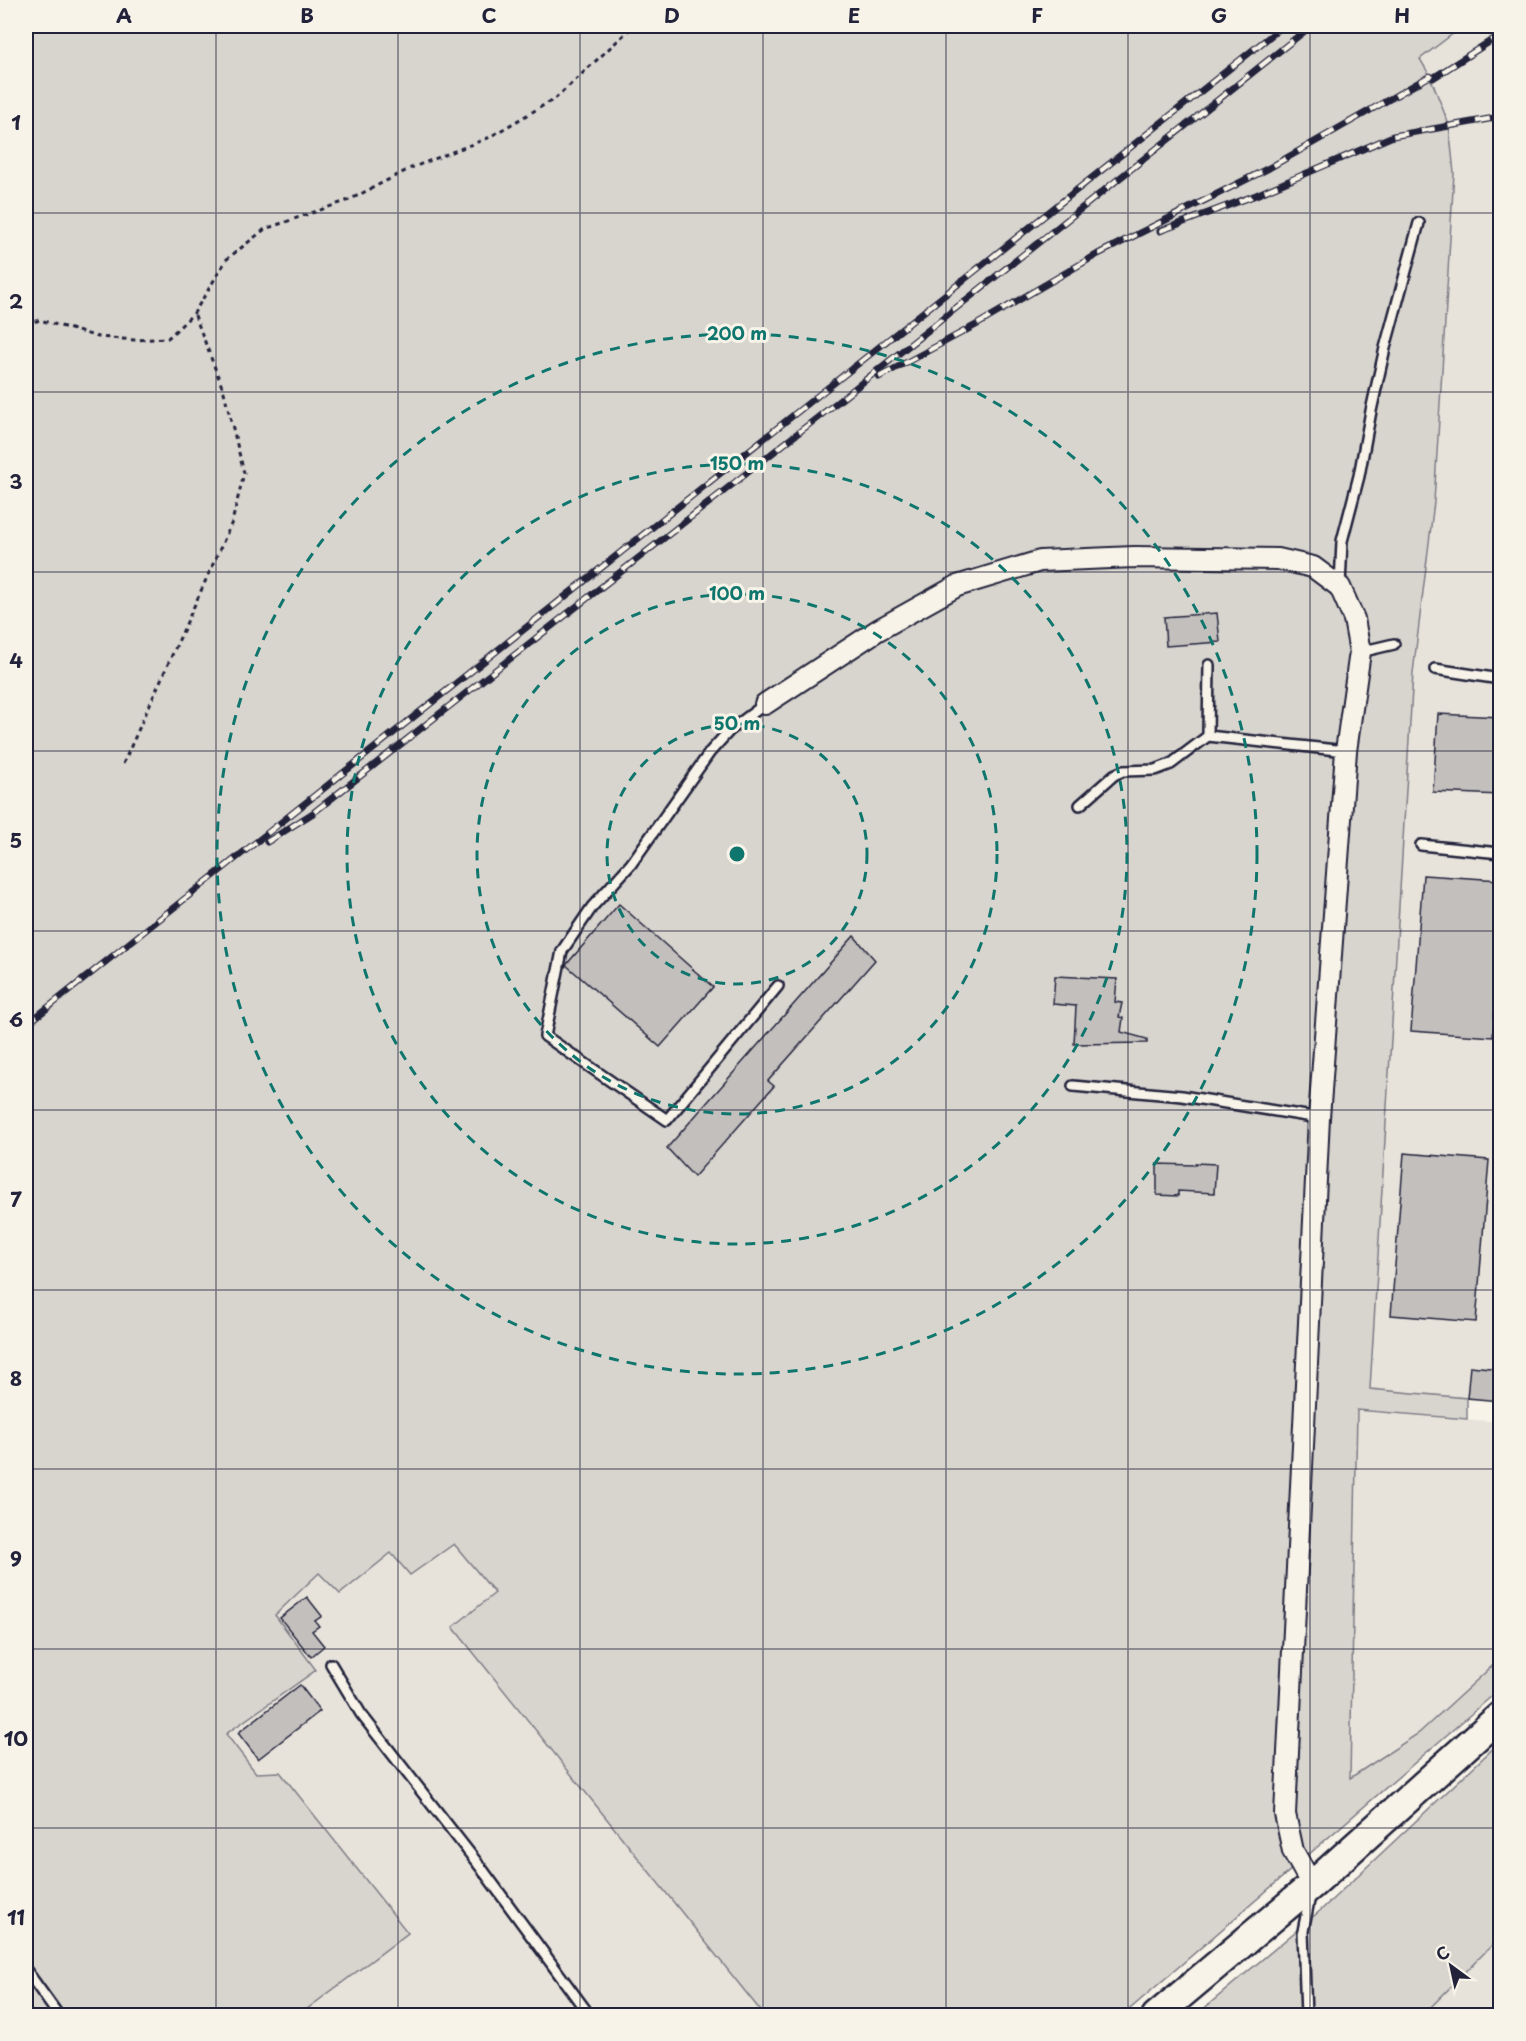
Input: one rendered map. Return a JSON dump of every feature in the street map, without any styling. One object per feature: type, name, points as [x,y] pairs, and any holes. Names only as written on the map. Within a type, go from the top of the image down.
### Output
[{"type":"main road","points":[[1156,2016],[1312,1885],[1500,1716]]},
{"type":"street","points":[[765,704],[878,630],[957,586],[1040,561],[1134,557],[1278,559],[1313,567],[1340,587],[1354,619],[1360,652],[1346,751],[1319,1118],[1285,1814],[1293,1851],[1312,1885]]},
{"type":"lane","points":[[1340,587],[1342,541],[1359,476],[1385,348],[1419,223]]},
{"type":"lane","points":[[1360,652],[1394,644]]},
{"type":"lane","points":[[1208,736],[1209,665]]},
{"type":"lane","points":[[1435,669],[1500,679]]},
{"type":"lane","points":[[765,704],[729,731],[710,752],[631,864],[592,907],[562,951],[544,1036],[667,1120],[778,986]]},
{"type":"lane","points":[[1080,805],[1114,775],[1123,771],[1155,770],[1171,764],[1208,736],[1346,751]]},
{"type":"lane","points":[[1421,845],[1500,853]]},
{"type":"lane","points":[[1073,1086],[1182,1096],[1319,1118]]},
{"type":"lane","points":[[331,1664],[361,1714],[482,1869],[590,2016]]},
{"type":"lane","points":[[1306,2016],[1304,1931],[1312,1885]]},
{"type":"lane","points":[[26,1970],[59,2016]]},
{"type":"path","points":[[26,324],[40,320],[98,337],[135,340],[168,338],[194,313],[227,259],[265,229],[349,200],[411,168],[488,138],[556,98],[632,26]]},
{"type":"path","points":[[123,764],[232,522],[244,473],[224,392],[194,313]]},
{"type":"shaded area","points":[[26,26],[1463,26],[1420,59],[1430,76],[1449,125],[1454,173],[1434,502],[1413,673],[1370,1389],[1467,1398],[1467,1419],[1357,1410],[1350,1778],[1419,1733],[1500,1659],[1500,1689],[1123,2015],[764,2015],[453,1627],[495,1593],[454,1544],[410,1575],[391,1553],[340,1594],[319,1573],[275,1615],[316,1670],[226,1734],[256,1773],[280,1772],[408,1933],[299,2015],[36,2016],[26,2003]]},
{"type":"shaded area","points":[[1463,26],[1500,26],[1500,1401],[1370,1390],[1413,673],[1434,502],[1454,173],[1449,125],[1430,76],[1420,59]]},
{"type":"shaded area","points":[[1357,1410],[1500,1422],[1500,1659],[1419,1733],[1350,1778]]},
{"type":"shaded area","points":[[454,1544],[495,1593],[453,1627],[764,2015],[299,2015],[408,1933],[280,1772],[256,1773],[226,1734],[315,1670],[275,1615],[319,1572],[340,1594],[391,1553],[410,1575]]},
{"type":"shaded area","points":[[1500,1742],[1500,1937],[1423,2015],[1195,2016],[1321,1910]]},
{"type":"shaded area","points":[[1500,1937],[1500,2015],[1423,2015]]},
{"type":"building","points":[[1217,613],[1220,642],[1166,646],[1164,617]]},
{"type":"building","points":[[1438,714],[1500,717],[1500,795],[1433,792]]},
{"type":"building","points":[[1423,875],[1500,880],[1500,937],[1493,1037],[1411,1031]]},
{"type":"building","points":[[619,904],[713,987],[660,1047],[566,965]]},
{"type":"building","points":[[854,936],[875,960],[768,1081],[774,1086],[694,1177],[667,1148]]},
{"type":"building","points":[[1055,976],[1117,979],[1115,1002],[1122,1003],[1119,1017],[1123,1018],[1121,1032],[1147,1039],[1147,1043],[1074,1044],[1076,1006],[1053,1004]]},
{"type":"building","points":[[1404,1153],[1489,1160],[1476,1322],[1391,1315]]},
{"type":"building","points":[[1195,1163],[1216,1164],[1214,1193],[1178,1191],[1178,1196],[1157,1195],[1157,1164],[1195,1165]]},
{"type":"building","points":[[1470,1366],[1500,1369],[1500,1401],[1467,1398]]},
{"type":"building","points":[[307,1597],[322,1616],[315,1621],[319,1626],[312,1631],[324,1646],[311,1657],[280,1618]]},
{"type":"building","points":[[300,1685],[320,1711],[258,1759],[238,1733]]},
{"type":"railway","points":[[26,1025],[1283,26]]},
{"type":"railway","points":[[267,842],[313,813],[849,393],[1311,26]]},
{"type":"railway","points":[[879,377],[976,325],[1098,254],[1269,168],[1430,76],[1433,78],[1500,35]]},
{"type":"railway","points":[[1160,231],[1256,195],[1393,136],[1500,117]]}]
